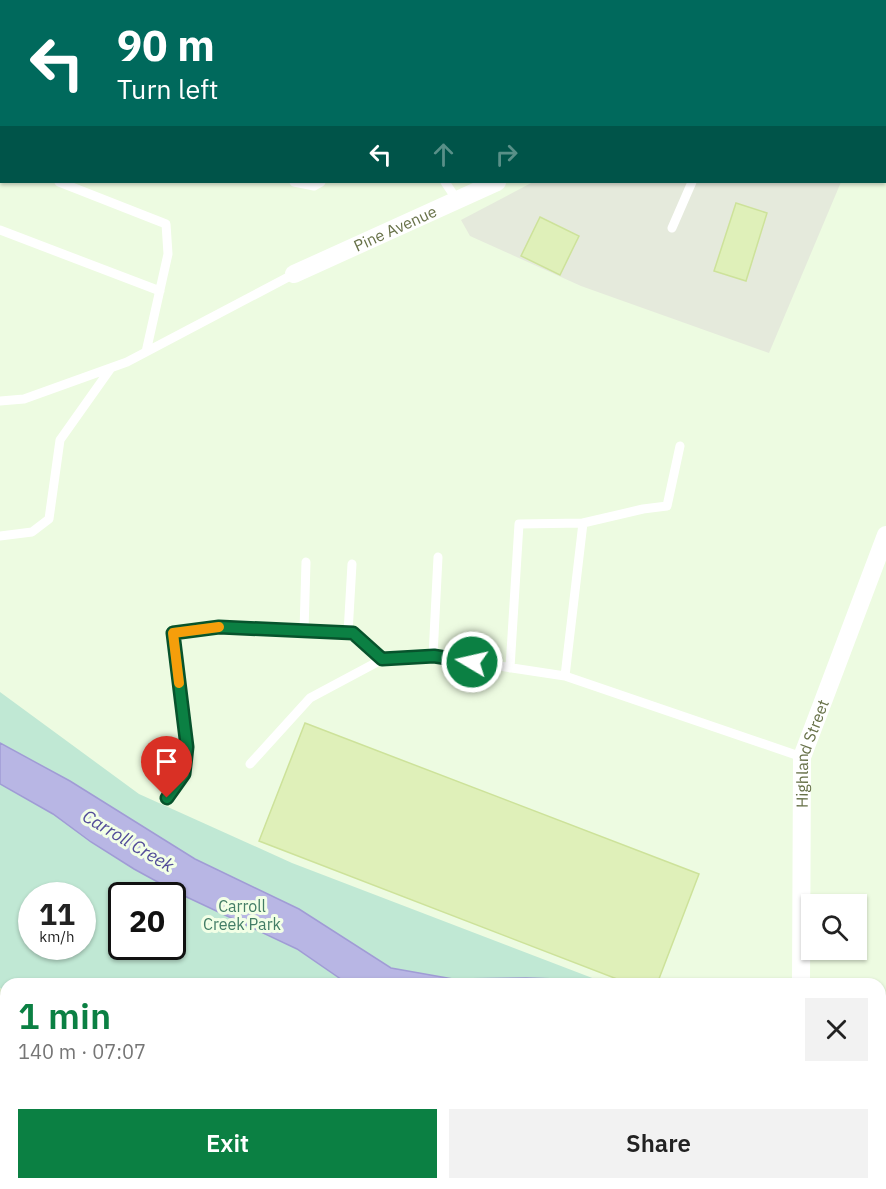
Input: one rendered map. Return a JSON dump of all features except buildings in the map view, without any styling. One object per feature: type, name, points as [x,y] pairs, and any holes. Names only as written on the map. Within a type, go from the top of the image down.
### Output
[{"type":"street","name":"Pine Avenue","points":[[294,274],[495,183]]},
{"type":"street","name":"Highland Street","points":[[801,978],[802,757],[886,535]]},
{"type":"lane","points":[[62,183],[166,224],[168,254],[146,352]]},
{"type":"lane","points":[[299,183],[314,186],[319,183]]},
{"type":"lane","points":[[446,183],[457,200]]},
{"type":"lane","points":[[672,228],[692,183]]},
{"type":"lane","points":[[0,230],[160,291]]},
{"type":"lane","points":[[0,401],[24,399],[111,368],[294,274]]},
{"type":"lane","points":[[0,536],[32,532],[49,519],[60,440],[111,368]]},
{"type":"lane","points":[[510,668],[519,524],[583,523],[643,508],[667,506],[680,447]]},
{"type":"lane","points":[[565,676],[583,523]]},
{"type":"lane","points":[[434,656],[438,557]]},
{"type":"lane","points":[[304,631],[306,562]]},
{"type":"lane","points":[[348,633],[352,564]]},
{"type":"lane","points":[[167,798],[184,774],[187,747],[173,633],[219,627],[353,633],[382,659]]},
{"type":"lane","points":[[250,764],[310,698],[382,659],[434,656],[565,676],[802,757]]},
{"type":"shaded area","points":[[531,183],[841,183],[769,353],[581,286],[470,236],[461,220]]},
{"type":"green space","name":"Carroll Creek Park","points":[[0,692],[139,794],[292,863],[592,978],[0,978]]},
{"type":"water","name":"Carroll Creek","points":[[0,743],[70,781],[195,859],[299,909],[391,968],[447,978],[339,978],[297,949],[186,897],[186,882],[158,882],[134,869],[91,842],[53,814],[0,784]]},
{"type":"slow traffic","points":[[179,683],[173,633],[219,627]]},
{"type":"route","points":[[167,798],[184,774],[187,747],[173,633],[219,627],[353,633],[382,659],[434,656],[472,662]]}]
